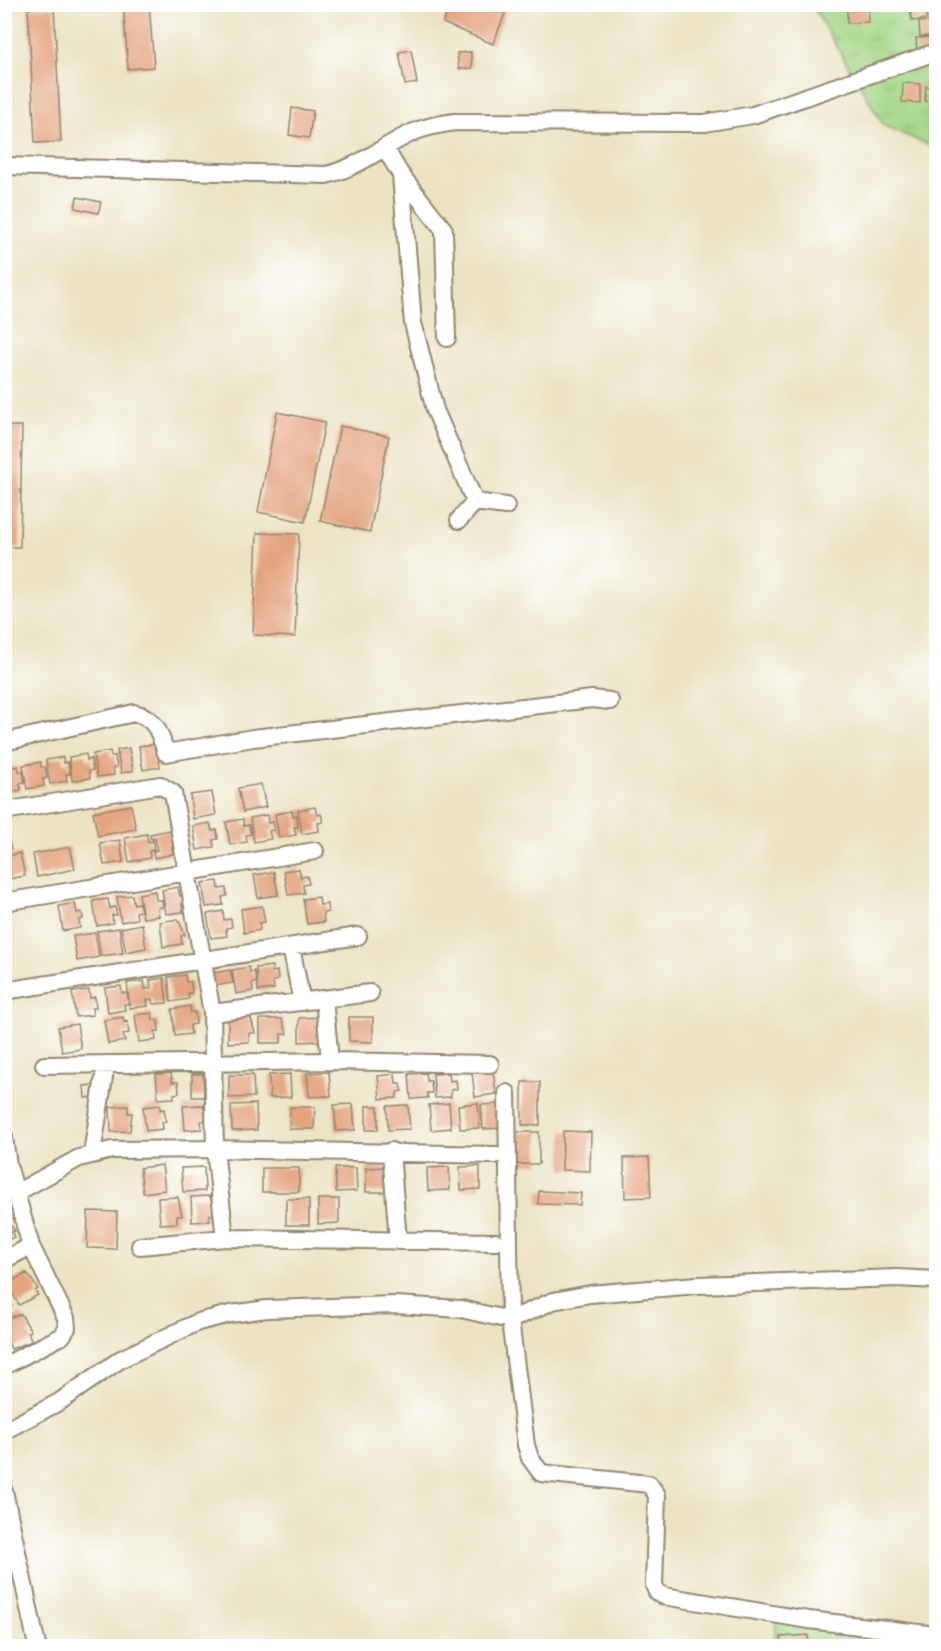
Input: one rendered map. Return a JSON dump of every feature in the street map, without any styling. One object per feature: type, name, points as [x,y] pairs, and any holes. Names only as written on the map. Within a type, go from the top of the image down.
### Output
[{"type":"street","points":[[4,166],[303,176],[348,170],[412,132],[432,125],[455,122],[704,123],[730,120],[753,115],[936,52]]},
{"type":"street","points":[[385,148],[401,175],[444,230],[447,338]]},
{"type":"street","points":[[401,175],[413,323],[435,410],[476,502]]},
{"type":"street","points":[[476,502],[506,506]]},
{"type":"street","points":[[459,520],[476,502]]},
{"type":"street","points":[[4,742],[134,713],[150,719],[157,727],[166,753],[304,732],[592,699],[610,701]]},
{"type":"street","points":[[4,812],[160,784],[174,793],[213,1013],[215,1149],[225,1238]]},
{"type":"street","points":[[4,902],[315,851]]},
{"type":"street","points":[[4,991],[358,936]]},
{"type":"street","points":[[291,947],[302,1002]]},
{"type":"street","points":[[213,1013],[370,993]]},
{"type":"street","points":[[324,999],[330,1061]]},
{"type":"street","points":[[44,1065],[330,1061],[490,1064]]},
{"type":"street","points":[[92,1154],[106,1064]]},
{"type":"street","points":[[507,1093],[510,1320],[526,1445],[530,1458],[541,1473],[649,1484],[657,1495],[654,1585],[657,1592],[664,1596],[809,1620],[936,1635]]},
{"type":"street","points":[[4,1137],[8,1165],[31,1246],[66,1318],[67,1328],[62,1336],[4,1366]]},
{"type":"street","points":[[16,1193],[79,1158],[112,1150],[391,1151],[495,1155]]},
{"type":"street","points":[[391,1151],[398,1241]]},
{"type":"street","points":[[140,1246],[225,1238],[496,1242]]},
{"type":"street","points":[[4,1260],[31,1246]]},
{"type":"street","points":[[4,1431],[59,1402],[121,1359],[198,1322],[230,1314],[267,1309],[396,1305],[461,1309],[510,1320],[553,1301],[590,1294],[697,1285],[936,1280]]},
{"type":"street","points":[[4,1491],[37,1647]]},
{"type":"green space","points":[[812,5],[936,5],[936,148],[884,126]]},
{"type":"green space","points":[[776,1620],[936,1622],[936,1646],[774,1646]]},
{"type":"building","points":[[123,4],[149,4],[154,67],[128,69]]},
{"type":"building","points":[[450,4],[491,4],[506,11],[493,44],[443,23]]},
{"type":"building","points":[[847,4],[868,4],[868,22],[847,23]]},
{"type":"building","points":[[934,5],[936,16],[929,17],[927,6]]},
{"type":"building","points":[[924,6],[927,19],[912,21],[910,9]]},
{"type":"building","points":[[54,7],[61,142],[35,143],[28,8]]},
{"type":"building","points":[[935,21],[936,35],[920,37],[919,22]]},
{"type":"building","points":[[932,37],[934,50],[917,52],[916,38]]},
{"type":"building","points":[[411,50],[417,83],[405,85],[399,52]]},
{"type":"building","points":[[471,52],[472,68],[459,69],[457,53]]},
{"type":"building","points":[[903,83],[920,84],[920,103],[902,102]]},
{"type":"building","points":[[926,86],[936,87],[936,102],[925,101]]},
{"type":"building","points":[[292,108],[313,111],[309,138],[289,135]]},
{"type":"building","points":[[77,197],[101,202],[98,213],[75,208]]},
{"type":"building","points":[[277,412],[325,422],[305,522],[258,512]]},
{"type":"building","points":[[4,426],[22,426],[20,547],[4,547]]},
{"type":"building","points":[[340,426],[389,436],[370,532],[320,521]]},
{"type":"building","points":[[257,533],[299,534],[295,637],[253,635]]},
{"type":"building","points":[[156,744],[163,760],[159,760],[160,767],[143,770],[139,746]]},
{"type":"building","points":[[129,748],[133,771],[121,773],[117,750]]},
{"type":"building","points":[[110,751],[111,756],[115,756],[117,767],[113,768],[114,775],[97,777],[93,754]]},
{"type":"building","points":[[86,754],[87,760],[91,759],[93,770],[89,771],[90,778],[72,781],[69,757]]},
{"type":"building","points":[[63,757],[64,763],[68,762],[70,774],[66,774],[67,781],[50,784],[46,760]]},
{"type":"building","points":[[41,762],[41,767],[45,767],[47,778],[43,779],[44,786],[27,789],[23,765]]},
{"type":"building","points":[[18,766],[19,771],[23,771],[25,782],[20,783],[21,790],[4,793],[4,768]]},
{"type":"building","points":[[261,784],[266,807],[243,812],[238,788]]},
{"type":"building","points":[[212,792],[216,815],[193,819],[190,795]]},
{"type":"building","points":[[131,805],[136,829],[98,836],[93,812]]},
{"type":"building","points":[[315,807],[317,815],[321,814],[323,822],[318,823],[319,831],[302,834],[298,810]]},
{"type":"building","points":[[292,811],[293,816],[297,815],[298,827],[294,827],[296,835],[279,838],[275,814]]},
{"type":"building","points":[[267,815],[268,823],[273,822],[274,830],[269,831],[271,839],[254,842],[250,818]]},
{"type":"building","points":[[243,819],[244,826],[249,825],[251,834],[246,835],[247,842],[230,845],[226,822]]},
{"type":"building","points":[[4,822],[11,849],[4,850]]},
{"type":"building","points":[[210,823],[212,831],[217,830],[218,839],[213,840],[214,847],[197,850],[193,826]]},
{"type":"building","points":[[170,830],[171,835],[175,834],[177,846],[172,847],[173,854],[154,858],[153,851],[157,850],[155,839],[151,839],[150,834]]},
{"type":"building","points":[[147,834],[148,842],[153,841],[154,850],[149,851],[150,858],[129,862],[125,838]]},
{"type":"building","points":[[120,840],[123,862],[104,865],[100,843]]},
{"type":"building","points":[[70,847],[75,869],[37,877],[33,854]]},
{"type":"building","points":[[20,853],[25,876],[4,880],[4,857]]},
{"type":"building","points":[[299,869],[301,877],[307,876],[309,884],[303,885],[304,893],[288,895],[284,871]]},
{"type":"building","points":[[274,872],[278,895],[258,898],[254,875]]},
{"type":"building","points":[[218,881],[219,889],[226,888],[227,896],[222,897],[223,905],[206,907],[202,883]]},
{"type":"building","points":[[178,887],[180,896],[185,895],[186,903],[182,904],[183,912],[166,914],[162,890]]},
{"type":"building","points":[[155,891],[156,900],[162,900],[163,907],[158,908],[159,916],[143,918],[139,894]]},
{"type":"building","points":[[132,895],[134,904],[139,903],[141,911],[136,912],[137,919],[121,922],[117,897]]},
{"type":"building","points":[[319,897],[320,905],[327,904],[328,912],[323,913],[324,922],[307,924],[303,899]]},
{"type":"building","points":[[108,899],[110,908],[115,907],[117,915],[112,915],[113,923],[97,926],[93,901]]},
{"type":"building","points":[[75,903],[77,913],[82,912],[83,919],[79,920],[80,928],[63,931],[59,906]]},
{"type":"building","points":[[262,906],[265,922],[259,923],[260,930],[244,933],[241,909]]},
{"type":"building","points":[[223,911],[224,920],[231,919],[232,927],[226,928],[227,936],[211,938],[207,914]]},
{"type":"building","points":[[178,919],[185,935],[181,936],[182,944],[163,947],[160,922]]},
{"type":"building","points":[[142,924],[146,948],[126,952],[121,928]]},
{"type":"building","points":[[119,928],[123,953],[101,956],[97,931]]},
{"type":"building","points":[[95,933],[99,957],[77,961],[73,936]]},
{"type":"building","points":[[272,966],[272,972],[277,971],[278,980],[273,981],[274,989],[258,991],[256,968]]},
{"type":"building","points":[[249,967],[250,972],[254,971],[257,982],[252,983],[253,991],[236,994],[232,970]]},
{"type":"building","points":[[230,970],[233,983],[209,987],[207,974]]},
{"type":"building","points":[[185,975],[186,982],[191,982],[192,993],[188,993],[189,999],[171,1002],[168,977]]},
{"type":"building","points":[[164,978],[167,1003],[153,1004],[152,999],[147,1000],[148,1006],[130,1008],[127,983],[144,981],[145,989],[151,988],[150,980]]},
{"type":"building","points":[[121,986],[122,993],[127,993],[129,1004],[124,1004],[125,1010],[108,1013],[105,988]]},
{"type":"building","points":[[89,990],[90,998],[95,997],[96,1008],[92,1008],[93,1015],[76,1017],[72,992]]},
{"type":"building","points":[[190,1006],[191,1012],[195,1012],[196,1024],[190,1025],[191,1034],[175,1036],[172,1009]]},
{"type":"building","points":[[152,1013],[153,1020],[158,1020],[159,1031],[155,1031],[156,1040],[139,1042],[135,1015]]},
{"type":"building","points":[[123,1017],[124,1022],[127,1021],[129,1033],[123,1034],[125,1041],[108,1044],[104,1020]]},
{"type":"building","points":[[322,1017],[320,1041],[299,1042],[299,1018]]},
{"type":"building","points":[[349,1017],[373,1017],[373,1042],[349,1041]]},
{"type":"building","points":[[228,1018],[251,1018],[255,1033],[249,1033],[249,1042],[228,1043]]},
{"type":"building","points":[[260,1019],[282,1019],[287,1034],[281,1034],[281,1043],[260,1043]]},
{"type":"building","points":[[77,1024],[81,1049],[62,1052],[58,1027]]},
{"type":"building","points":[[493,1071],[496,1094],[475,1097],[472,1073]]},
{"type":"building","points":[[329,1072],[331,1096],[309,1097],[307,1073]]},
{"type":"building","points":[[171,1073],[172,1082],[178,1082],[179,1093],[174,1094],[174,1098],[158,1099],[156,1074]]},
{"type":"building","points":[[426,1073],[427,1081],[431,1081],[432,1093],[427,1093],[428,1098],[411,1099],[409,1074]]},
{"type":"building","points":[[449,1073],[450,1081],[456,1080],[457,1089],[451,1090],[451,1097],[435,1098],[433,1074]]},
{"type":"building","points":[[192,1074],[203,1074],[204,1097],[192,1097]]},
{"type":"building","points":[[290,1074],[291,1097],[270,1098],[269,1075]]},
{"type":"building","points":[[395,1074],[396,1083],[401,1083],[402,1091],[397,1092],[397,1098],[380,1099],[378,1076]]},
{"type":"building","points":[[229,1075],[253,1075],[254,1097],[229,1098]]},
{"type":"building","points":[[522,1082],[540,1082],[540,1125],[522,1125]]},
{"type":"building","points":[[99,1084],[100,1096],[85,1098],[84,1086]]},
{"type":"building","points":[[449,1103],[451,1128],[431,1130],[429,1105]]},
{"type":"building","points":[[478,1103],[480,1128],[460,1129],[458,1105]]},
{"type":"building","points":[[256,1104],[257,1130],[232,1131],[231,1105]]},
{"type":"building","points":[[353,1104],[355,1130],[336,1131],[334,1105]]},
{"type":"building","points":[[503,1104],[504,1128],[483,1129],[481,1105]]},
{"type":"building","points":[[160,1105],[160,1110],[164,1109],[166,1121],[162,1122],[163,1129],[146,1131],[143,1107]]},
{"type":"building","points":[[203,1105],[207,1120],[201,1121],[202,1129],[185,1130],[183,1106]]},
{"type":"building","points":[[408,1105],[410,1129],[388,1130],[387,1106]]},
{"type":"building","points":[[128,1106],[128,1113],[132,1113],[130,1131],[111,1132],[110,1107]]},
{"type":"building","points":[[366,1106],[378,1106],[378,1130],[366,1130]]},
{"type":"building","points":[[290,1107],[315,1107],[314,1129],[289,1129]]},
{"type":"building","points":[[563,1131],[591,1132],[590,1171],[562,1170]]},
{"type":"building","points":[[515,1132],[539,1132],[539,1164],[514,1164]]},
{"type":"building","points":[[649,1157],[651,1197],[625,1198],[624,1158]]},
{"type":"building","points":[[162,1165],[165,1190],[143,1193],[140,1168]]},
{"type":"building","points":[[480,1166],[480,1189],[461,1190],[460,1167]]},
{"type":"building","points":[[204,1167],[205,1191],[183,1192],[181,1168]]},
{"type":"building","points":[[386,1167],[387,1192],[366,1192],[366,1168]]},
{"type":"building","points":[[449,1167],[450,1190],[428,1191],[427,1168]]},
{"type":"building","points":[[262,1168],[299,1168],[299,1192],[262,1192]]},
{"type":"building","points":[[335,1168],[356,1168],[357,1191],[336,1192]]},
{"type":"building","points":[[539,1191],[581,1193],[580,1205],[538,1204]]},
{"type":"building","points":[[210,1196],[215,1214],[209,1215],[210,1221],[192,1222],[191,1197]]},
{"type":"building","points":[[178,1197],[182,1216],[177,1216],[177,1223],[160,1224],[158,1198]]},
{"type":"building","points":[[286,1199],[309,1199],[309,1225],[286,1225]]},
{"type":"building","points":[[318,1199],[339,1199],[339,1223],[318,1224]]},
{"type":"building","points":[[88,1211],[117,1212],[116,1249],[87,1248]]},
{"type":"building","points":[[4,1218],[15,1231],[12,1232],[14,1237],[4,1242]]},
{"type":"building","points":[[27,1273],[38,1289],[35,1291],[38,1295],[19,1305],[7,1283]]},
{"type":"building","points":[[8,1292],[12,1306],[4,1310],[4,1294]]},
{"type":"building","points":[[21,1314],[31,1331],[28,1332],[32,1341],[11,1349],[4,1332],[4,1320]]},
{"type":"building","points":[[808,1635],[809,1646],[782,1646],[781,1637]]}]
